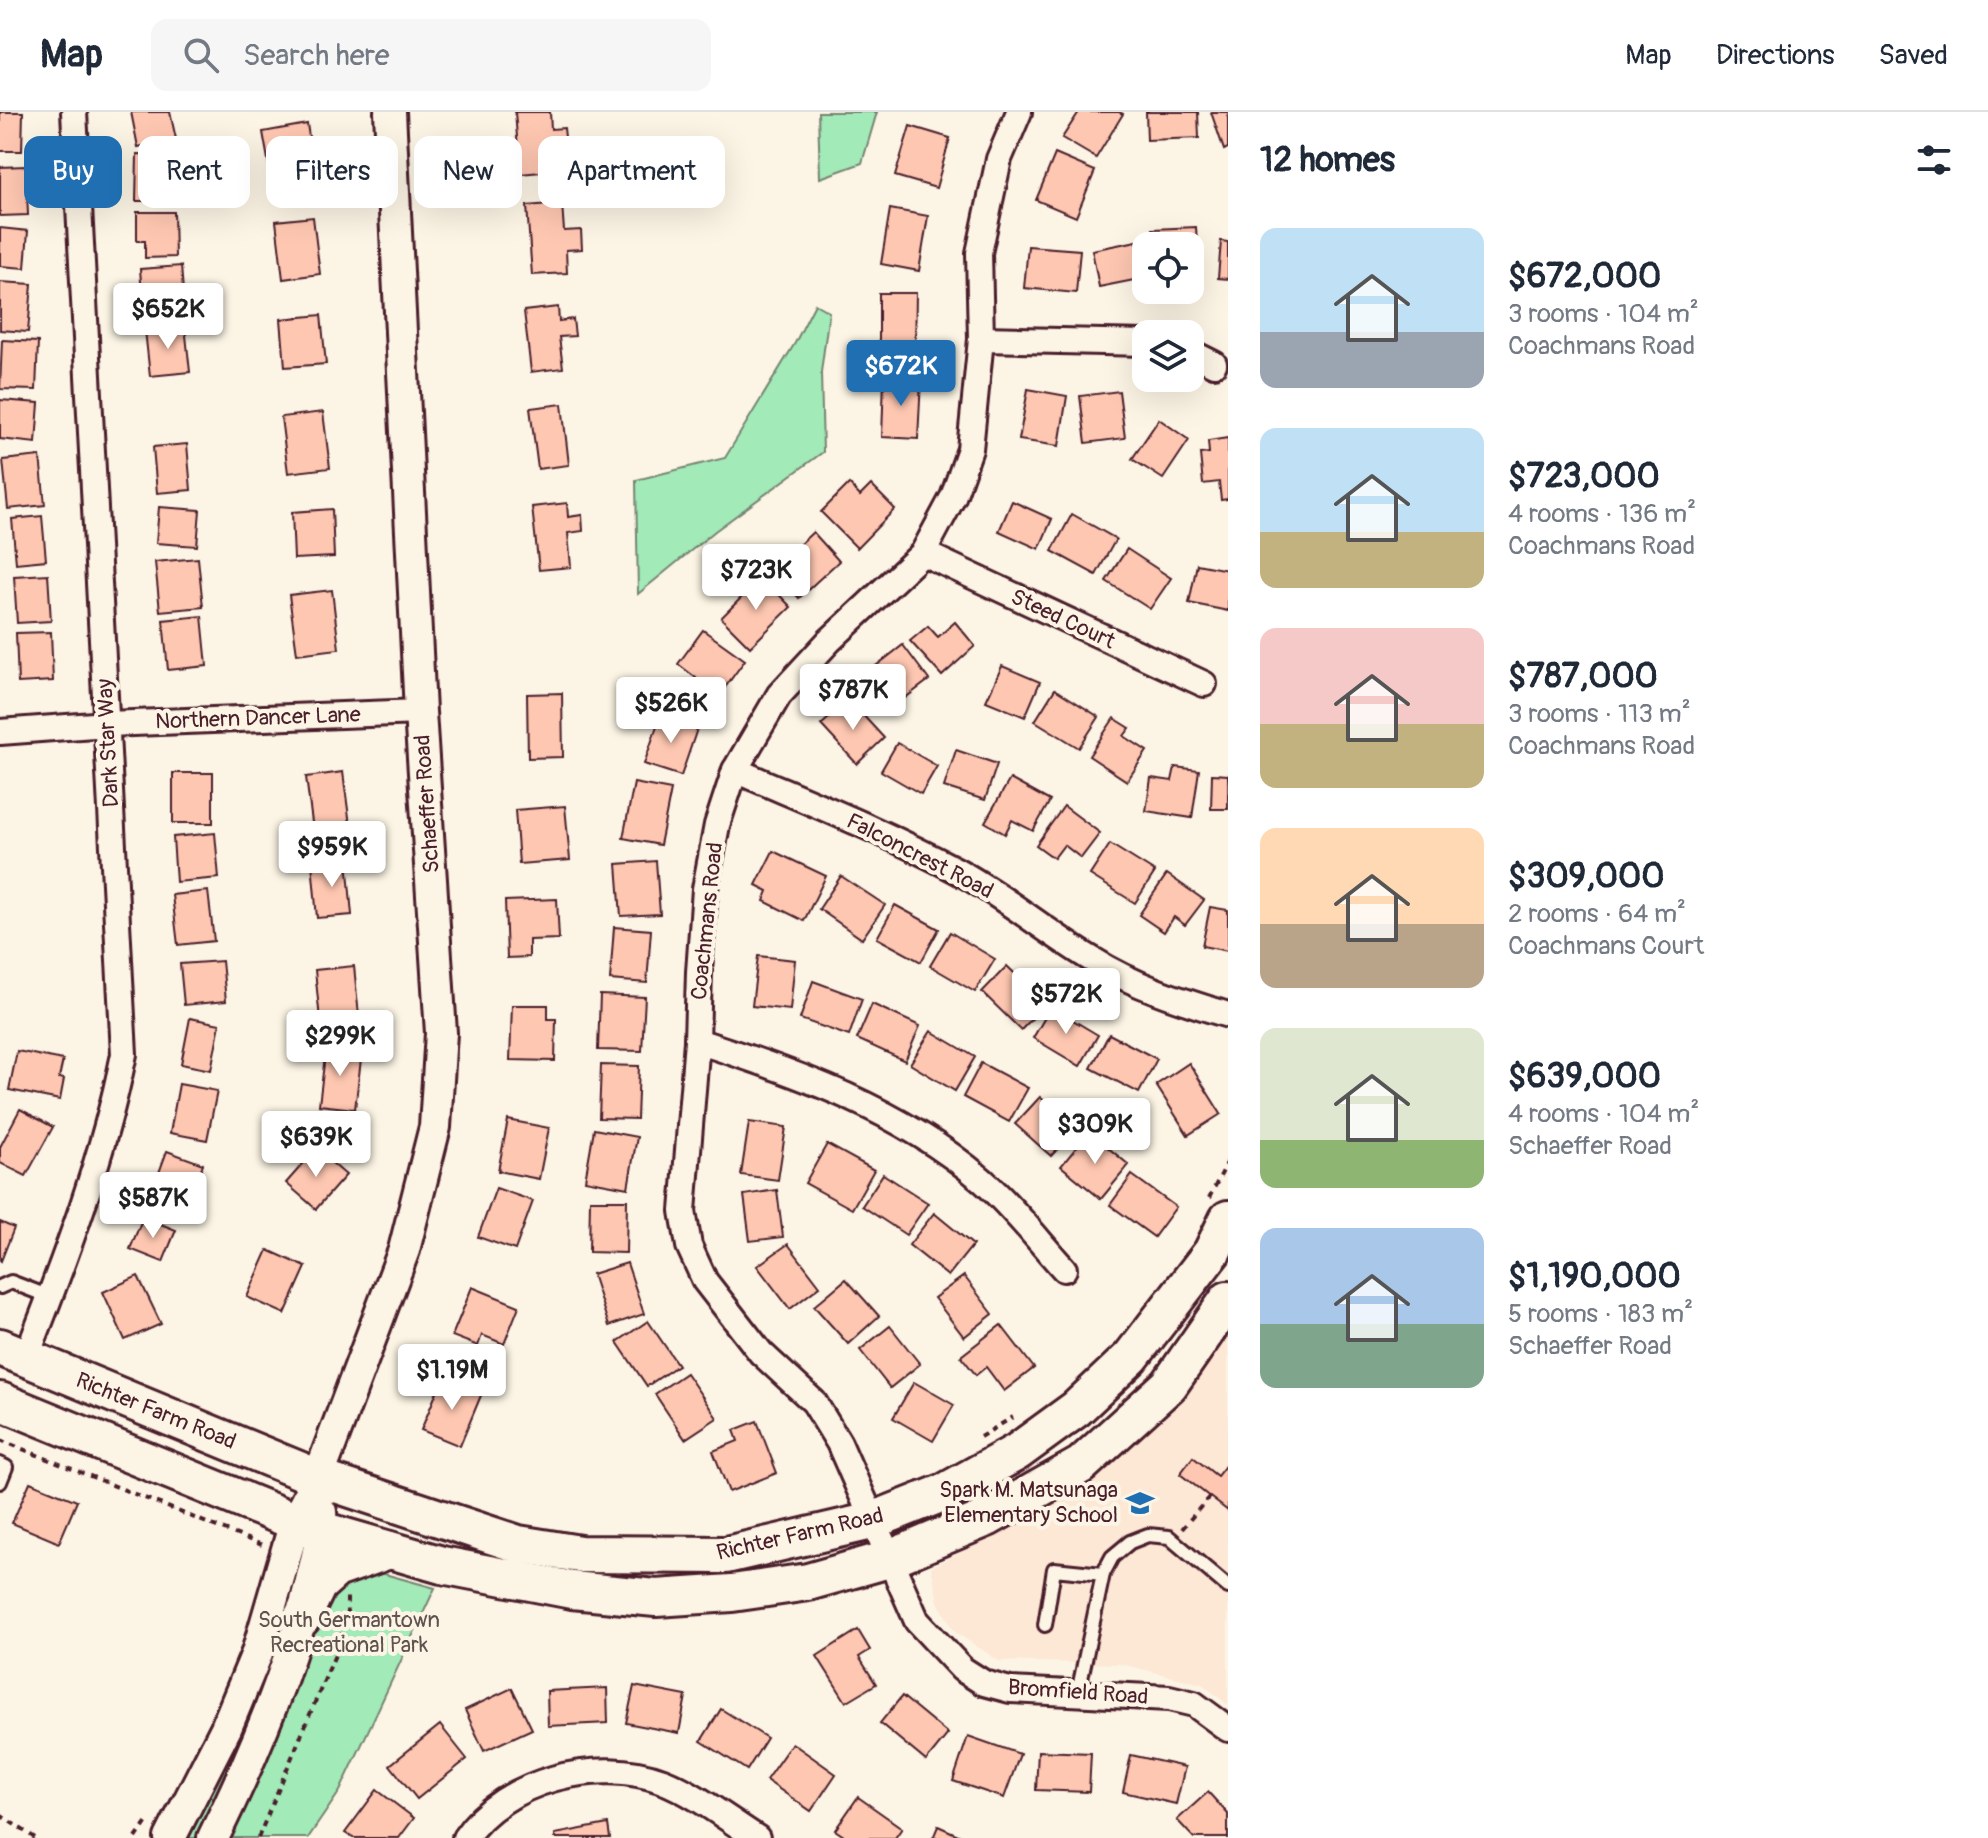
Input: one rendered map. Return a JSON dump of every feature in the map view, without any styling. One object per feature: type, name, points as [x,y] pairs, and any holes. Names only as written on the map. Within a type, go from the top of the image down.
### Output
[{"type":"main road","name":"Richter Farm Road","points":[[13,1353],[318,1478],[518,1544],[580,1554],[726,1555],[872,1521],[957,1486],[1017,1452],[1076,1409],[1131,1357],[1212,1252],[1218,1210]]},
{"type":"main road","name":"Richter Farm Road","points":[[0,1401],[309,1528],[442,1565],[572,1590],[656,1598],[732,1593],[808,1582],[889,1559],[987,1518],[1081,1465],[1169,1385],[1228,1300]]},
{"type":"main road","points":[[302,1618],[318,1585],[336,1569],[389,1550]]},
{"type":"street","name":"Dark Star Way","points":[[13,1353],[50,1297],[72,1239],[113,1112],[124,1054],[74,112]]},
{"type":"street","name":"Schaeffer Road","points":[[213,1838],[262,1729],[302,1618],[309,1528],[318,1478],[404,1250],[435,1127],[441,1033],[420,712],[390,112]]},
{"type":"street","name":"Coachmans Road","points":[[872,1521],[839,1443],[814,1402],[761,1353],[729,1315],[705,1281],[689,1246],[683,1211],[705,889],[717,825],[735,770],[779,695],[829,641],[923,553],[953,497],[970,449],[981,339],[979,253],[999,159],[1019,112]]},
{"type":"street","points":[[981,339],[1132,343]]},
{"type":"street","points":[[1204,359],[1214,364]]},
{"type":"street","name":"Steed Court","points":[[923,553],[1204,684]]},
{"type":"street","name":"Northern Dancer Lane","points":[[0,732],[107,724],[420,712]]},
{"type":"street","name":"Falconcrest Road","points":[[735,770],[956,870],[1095,961],[1129,979],[1228,1015]]},
{"type":"street","points":[[697,1041],[788,1070],[878,1109],[944,1151],[983,1181],[1064,1269]]},
{"type":"street","name":"Bromfield Road","points":[[872,1521],[917,1621],[962,1669],[984,1683],[1010,1690],[1169,1698],[1194,1704],[1228,1729]]},
{"type":"street","name":"Schaeffer Road","points":[[170,1838],[226,1728],[309,1528]]},
{"type":"street","points":[[465,1838],[493,1806],[557,1777],[584,1773],[641,1775],[664,1781],[757,1838]]},
{"type":"lane","points":[[0,1287],[11,1282],[50,1297]]},
{"type":"lane","points":[[0,1464],[6,1467],[0,1482]]},
{"type":"lane","points":[[1078,1693],[1103,1574],[1112,1557],[1130,1542],[1148,1535],[1169,1537],[1228,1587]]},
{"type":"lane","points":[[1045,1625],[1054,1569],[1103,1574]]},
{"type":"path","points":[[1218,1210],[1228,1161]]},
{"type":"path","points":[[968,1444],[1016,1415]]},
{"type":"path","points":[[0,1440],[264,1546],[264,1555]]},
{"type":"path","points":[[1172,1540],[1209,1497]]},
{"type":"path","points":[[136,1838],[155,1810]]},
{"type":"path","points":[[0,1815],[35,1838]]},
{"type":"shaded area","name":"Spark M. Matsunaga Elementary School","points":[[1228,1333],[1228,1705],[1202,1684],[1122,1664],[999,1661],[955,1632],[938,1602],[931,1567],[1013,1527],[1089,1478],[1142,1434]]},
{"type":"green space","points":[[818,112],[877,112],[862,163],[820,178]]},
{"type":"green space","points":[[815,304],[829,312],[821,372],[823,452],[715,531],[638,594],[636,480],[725,458],[795,343]]},
{"type":"green space","name":"South Germantown Recreational Park","points":[[341,1562],[435,1588],[340,1791],[308,1838],[180,1838],[230,1753],[273,1661]]},
{"type":"building","points":[[0,112],[23,112],[22,151],[0,151]]},
{"type":"building","points":[[131,112],[170,112],[175,136],[138,136],[138,147]]},
{"type":"building","points":[[515,112],[550,112],[551,129],[564,128],[565,136],[538,136],[538,172],[522,174],[522,136],[517,136]]},
{"type":"building","points":[[1079,112],[1123,114],[1096,158],[1062,138]]},
{"type":"building","points":[[1146,112],[1198,112],[1199,138],[1147,140]]},
{"type":"building","points":[[1211,112],[1228,112],[1228,148],[1224,150]]},
{"type":"building","points":[[307,124],[309,136],[266,136],[266,149],[263,132]]},
{"type":"building","points":[[910,126],[950,138],[936,188],[895,176]]},
{"type":"building","points":[[137,154],[138,154],[138,201]]},
{"type":"building","points":[[1055,154],[1095,171],[1076,217],[1036,200]]},
{"type":"building","points":[[24,166],[24,208],[28,208],[28,215],[0,216],[0,167]]},
{"type":"building","points":[[527,206],[562,208],[564,231],[581,230],[582,249],[566,250],[567,273],[532,275]]},
{"type":"building","points":[[890,209],[928,216],[919,271],[881,264]]},
{"type":"building","points":[[137,212],[174,212],[175,257],[145,258],[145,241],[137,241]]},
{"type":"building","points":[[313,217],[320,274],[283,279],[276,221]]},
{"type":"building","points":[[1196,227],[1196,232],[1153,232],[1153,229]]},
{"type":"building","points":[[0,228],[28,231],[25,268],[0,266]]},
{"type":"building","points":[[1221,241],[1228,242],[1228,279],[1218,278]]},
{"type":"building","points":[[1132,242],[1132,280],[1099,287],[1092,250]]},
{"type":"building","points":[[1028,246],[1080,250],[1076,293],[1024,288]]},
{"type":"building","points":[[181,266],[185,316],[144,320],[140,269]]},
{"type":"building","points":[[0,282],[32,284],[28,332],[0,330]]},
{"type":"building","points":[[879,293],[916,293],[915,352],[879,352]]},
{"type":"building","points":[[558,307],[559,321],[573,319],[575,336],[559,337],[563,368],[531,372],[524,311]]},
{"type":"building","points":[[321,315],[326,364],[285,367],[281,319]]},
{"type":"building","points":[[185,326],[190,372],[150,376],[145,330]]},
{"type":"building","points":[[2,340],[38,342],[36,390],[0,389]]},
{"type":"building","points":[[884,378],[921,380],[918,439],[882,437]]},
{"type":"building","points":[[1028,389],[1067,396],[1059,446],[1019,440]]},
{"type":"building","points":[[1119,391],[1125,438],[1086,443],[1080,396]]},
{"type":"building","points":[[0,400],[39,403],[36,443],[0,439]]},
{"type":"building","points":[[562,404],[569,465],[538,469],[530,408]]},
{"type":"building","points":[[323,412],[330,468],[288,473],[281,417]]},
{"type":"building","points":[[1159,419],[1189,440],[1163,479],[1132,459]]},
{"type":"building","points":[[1228,438],[1228,499],[1221,500],[1219,482],[1203,484],[1200,454],[1209,453],[1208,441]]},
{"type":"building","points":[[187,444],[191,490],[157,493],[153,447]]},
{"type":"building","points":[[40,456],[45,505],[8,509],[3,460]]},
{"type":"building","points":[[849,484],[860,496],[871,485],[895,509],[857,548],[821,512]]},
{"type":"building","points":[[1012,501],[1052,519],[1039,549],[999,531]]},
{"type":"building","points":[[567,503],[568,517],[582,515],[583,531],[568,533],[571,567],[539,570],[532,507]]},
{"type":"building","points":[[159,507],[200,510],[197,546],[156,543]]},
{"type":"building","points":[[332,509],[334,557],[294,559],[292,512]]},
{"type":"building","points":[[1072,514],[1116,539],[1096,575],[1052,551]]},
{"type":"building","points":[[42,516],[46,560],[16,563],[12,519]]},
{"type":"building","points":[[813,532],[839,561],[799,598],[773,569]]},
{"type":"building","points":[[1127,549],[1171,578],[1150,609],[1106,581]]},
{"type":"building","points":[[198,558],[203,607],[160,611],[155,562]]},
{"type":"building","points":[[1197,564],[1228,570],[1228,611],[1189,603]]},
{"type":"building","points":[[48,574],[51,621],[17,623],[14,576]]},
{"type":"building","points":[[762,577],[791,607],[750,647],[721,618]]},
{"type":"building","points":[[332,590],[339,649],[297,654],[289,595]]},
{"type":"building","points":[[202,616],[207,666],[168,670],[163,620]]},
{"type":"building","points":[[955,622],[975,646],[942,676],[910,641],[928,626],[938,637]]},
{"type":"building","points":[[703,630],[745,660],[713,704],[690,687],[696,678],[678,664]]},
{"type":"building","points":[[51,632],[53,681],[18,683],[16,633]]},
{"type":"building","points":[[903,645],[929,680],[889,710],[863,676]]},
{"type":"building","points":[[1002,666],[1040,682],[1025,717],[986,701]]},
{"type":"building","points":[[1055,689],[1099,717],[1079,748],[1035,721]]},
{"type":"building","points":[[562,693],[563,757],[528,758],[527,694]]},
{"type":"building","points":[[849,700],[884,738],[857,764],[821,725]]},
{"type":"building","points":[[661,714],[698,726],[681,776],[644,764]]},
{"type":"building","points":[[1114,718],[1130,728],[1124,736],[1147,751],[1127,781],[1089,756]]},
{"type":"building","points":[[897,743],[937,766],[921,794],[881,771]]},
{"type":"building","points":[[956,750],[997,764],[985,800],[944,787]]},
{"type":"building","points":[[1175,767],[1199,770],[1192,818],[1146,811],[1151,778],[1172,781]]},
{"type":"building","points":[[343,772],[350,825],[313,830],[306,777]]},
{"type":"building","points":[[173,773],[213,773],[213,823],[173,823]]},
{"type":"building","points":[[1212,774],[1228,775],[1228,809],[1211,809]]},
{"type":"building","points":[[1010,779],[1050,801],[1033,831],[1012,820],[1005,834],[985,822]]},
{"type":"building","points":[[634,783],[671,790],[660,845],[623,838]]},
{"type":"building","points":[[565,806],[570,860],[519,864],[515,810]]},
{"type":"building","points":[[1064,806],[1100,833],[1081,858],[1064,845],[1054,858],[1036,845]]},
{"type":"building","points":[[215,833],[219,878],[176,882],[173,837]]},
{"type":"building","points":[[1110,844],[1155,872],[1135,903],[1090,875]]},
{"type":"building","points":[[773,851],[826,876],[804,921],[764,901],[768,891],[756,885]]},
{"type":"building","points":[[347,860],[352,915],[317,918],[312,863]]},
{"type":"building","points":[[656,861],[660,914],[621,916],[617,864]]},
{"type":"building","points":[[1167,874],[1204,900],[1185,925],[1174,917],[1164,932],[1139,915]]},
{"type":"building","points":[[841,876],[885,905],[862,939],[819,909]]},
{"type":"building","points":[[208,891],[214,941],[178,945],[172,895]]},
{"type":"building","points":[[557,899],[559,939],[529,940],[529,957],[507,958],[505,901]]},
{"type":"building","points":[[895,905],[939,929],[921,962],[877,938]]},
{"type":"building","points":[[1210,907],[1228,910],[1228,951],[1202,946]]},
{"type":"building","points":[[614,927],[651,930],[647,983],[610,980]]},
{"type":"building","points":[[950,932],[995,959],[975,992],[930,966]]},
{"type":"building","points":[[758,956],[795,960],[790,1010],[752,1006]]},
{"type":"building","points":[[222,961],[226,1001],[184,1005],[180,964]]},
{"type":"building","points":[[354,966],[359,1016],[320,1020],[315,970]]},
{"type":"building","points":[[1007,966],[1046,1004],[1021,1030],[982,992]]},
{"type":"building","points":[[813,981],[862,999],[849,1036],[800,1019]]},
{"type":"building","points":[[600,995],[645,997],[642,1051],[598,1050]]},
{"type":"building","points":[[872,1004],[920,1026],[905,1061],[857,1039]]},
{"type":"building","points":[[512,1005],[548,1005],[548,1019],[556,1019],[555,1061],[510,1060]]},
{"type":"building","points":[[1051,1007],[1098,1035],[1080,1066],[1033,1038]]},
{"type":"building","points":[[190,1018],[220,1024],[211,1070],[181,1064]]},
{"type":"building","points":[[931,1031],[975,1057],[955,1091],[910,1064]]},
{"type":"building","points":[[1109,1034],[1157,1059],[1139,1093],[1091,1068]]},
{"type":"building","points":[[326,1047],[362,1051],[355,1109],[319,1105]]},
{"type":"building","points":[[17,1051],[63,1060],[59,1078],[64,1079],[60,1100],[9,1090]]},
{"type":"building","points":[[981,1063],[1028,1088],[1009,1122],[963,1097]]},
{"type":"building","points":[[1189,1063],[1221,1114],[1188,1135],[1156,1085]]},
{"type":"building","points":[[601,1065],[639,1066],[637,1119],[599,1118]]},
{"type":"building","points":[[179,1084],[217,1091],[207,1140],[170,1133]]},
{"type":"building","points":[[1040,1097],[1076,1129],[1051,1156],[1015,1124]]},
{"type":"building","points":[[20,1109],[53,1127],[26,1176],[0,1163],[0,1147]]},
{"type":"building","points":[[508,1120],[549,1128],[539,1179],[498,1171]]},
{"type":"building","points":[[749,1122],[786,1127],[778,1180],[741,1175]]},
{"type":"building","points":[[594,1129],[637,1137],[628,1188],[585,1180]]},
{"type":"building","points":[[1089,1132],[1129,1165],[1101,1199],[1061,1166]]},
{"type":"building","points":[[827,1144],[874,1170],[852,1209],[805,1183]]},
{"type":"building","points":[[316,1149],[346,1175],[316,1209],[286,1183]]},
{"type":"building","points":[[167,1151],[203,1164],[188,1202],[153,1189]]},
{"type":"building","points":[[883,1174],[928,1203],[906,1235],[862,1206]]},
{"type":"building","points":[[1132,1175],[1176,1207],[1154,1237],[1110,1205]]},
{"type":"building","points":[[496,1188],[533,1201],[515,1250],[478,1237]]},
{"type":"building","points":[[777,1190],[783,1237],[750,1241],[744,1195]]},
{"type":"building","points":[[590,1200],[627,1200],[626,1253],[589,1252]]},
{"type":"building","points":[[934,1213],[973,1245],[948,1276],[909,1245]]},
{"type":"building","points":[[143,1217],[176,1230],[163,1262],[130,1249]]},
{"type":"building","points":[[0,1222],[14,1228],[1,1261],[0,1260]]},
{"type":"building","points":[[788,1244],[820,1286],[790,1309],[757,1266]]},
{"type":"building","points":[[268,1250],[306,1267],[285,1314],[247,1297]]},
{"type":"building","points":[[627,1263],[644,1314],[609,1326],[592,1274]]},
{"type":"building","points":[[138,1276],[161,1324],[125,1340],[103,1292]]},
{"type":"building","points":[[964,1276],[993,1314],[964,1337],[934,1298]]},
{"type":"building","points":[[846,1279],[879,1316],[848,1344],[814,1306]]},
{"type":"building","points":[[472,1287],[519,1306],[504,1344],[482,1335],[478,1346],[452,1336]]},
{"type":"building","points":[[648,1321],[678,1365],[647,1386],[617,1342]]},
{"type":"building","points":[[1001,1325],[1034,1368],[1004,1391],[986,1367],[976,1375],[961,1356]]},
{"type":"building","points":[[890,1326],[920,1364],[890,1388],[860,1350]]},
{"type":"building","points":[[686,1373],[717,1418],[685,1439],[655,1394]]},
{"type":"building","points":[[443,1377],[482,1393],[460,1446],[421,1430]]},
{"type":"building","points":[[914,1382],[954,1405],[933,1441],[893,1418]]},
{"type":"building","points":[[757,1421],[777,1473],[729,1492],[713,1451],[738,1441],[734,1430]]},
{"type":"building","points":[[1193,1457],[1217,1476],[1228,1462],[1228,1511],[1180,1474]]},
{"type":"building","points":[[30,1482],[77,1501],[59,1543],[12,1523]]},
{"type":"building","points":[[858,1630],[870,1650],[859,1657],[876,1684],[846,1702],[817,1656]]},
{"type":"building","points":[[634,1686],[686,1696],[679,1733],[626,1723]]},
{"type":"building","points":[[512,1688],[532,1729],[484,1751],[465,1710]]},
{"type":"building","points":[[607,1688],[608,1723],[548,1726],[547,1691]]},
{"type":"building","points":[[902,1696],[948,1734],[926,1761],[880,1723]]},
{"type":"building","points":[[721,1709],[767,1738],[747,1770],[701,1741]]},
{"type":"building","points":[[440,1725],[467,1759],[417,1799],[390,1765]]},
{"type":"building","points":[[968,1736],[1020,1754],[1004,1798],[953,1781]]},
{"type":"building","points":[[792,1743],[836,1774],[811,1811],[766,1780]]},
{"type":"building","points":[[1038,1751],[1091,1753],[1089,1792],[1036,1790]]},
{"type":"building","points":[[1131,1755],[1185,1767],[1176,1804],[1123,1792]]},
{"type":"building","points":[[377,1790],[414,1818],[399,1838],[353,1838],[345,1833]]},
{"type":"building","points":[[1208,1792],[1228,1814],[1228,1838],[1194,1838],[1177,1820]]},
{"type":"building","points":[[858,1797],[902,1828],[895,1838],[847,1838],[835,1830]]},
{"type":"building","points":[[608,1824],[610,1838],[555,1838],[555,1834]]},
{"type":"building","points":[[938,1826],[965,1838],[933,1838]]},
{"type":"place","name":"Spark M. Matsunaga Elementary School","points":[[1140,1503]]}]
